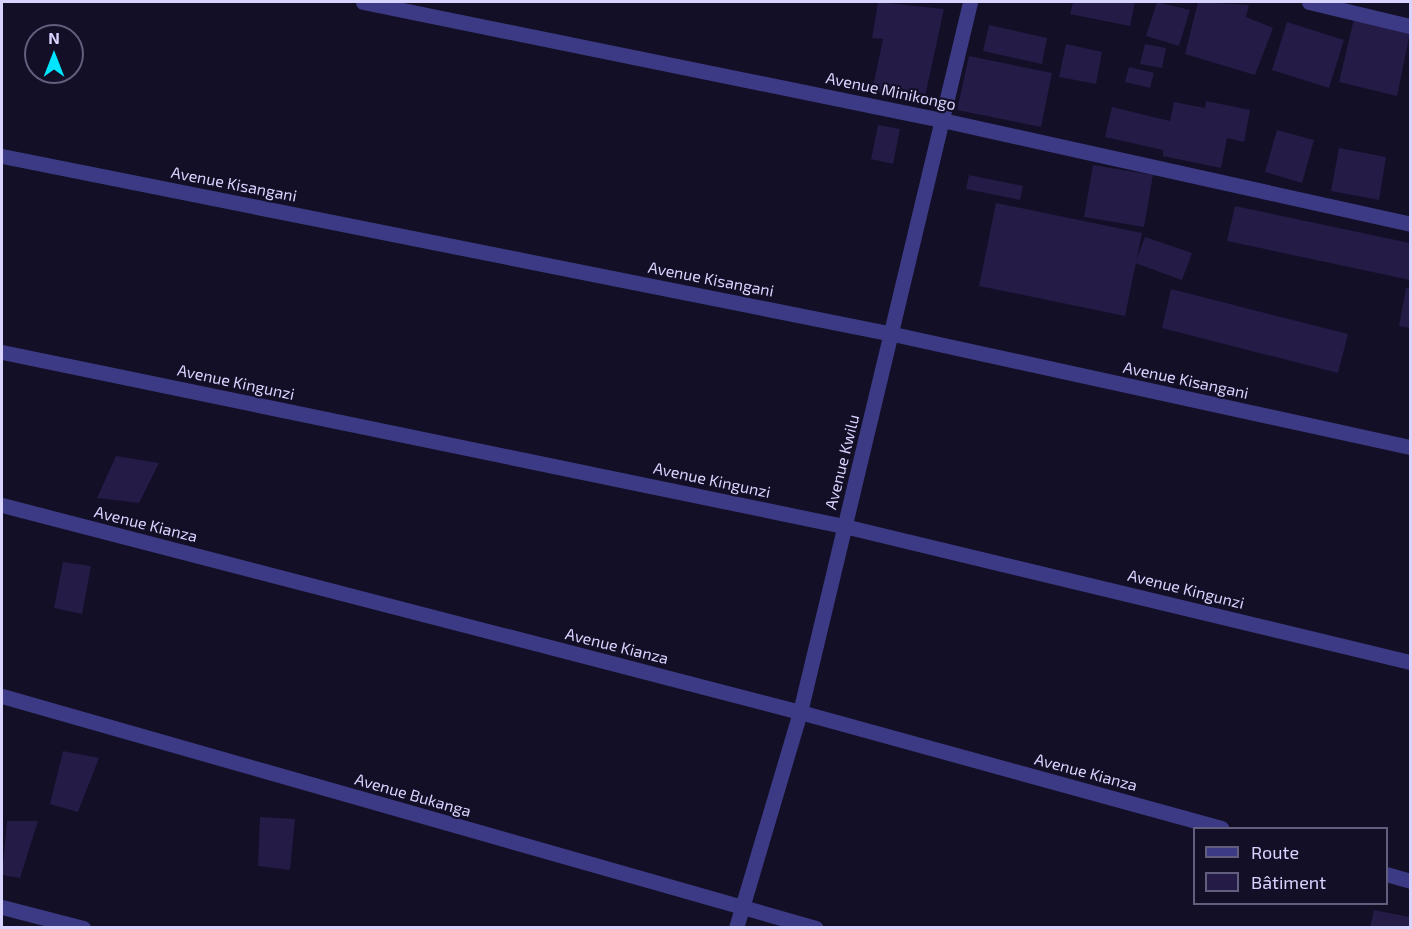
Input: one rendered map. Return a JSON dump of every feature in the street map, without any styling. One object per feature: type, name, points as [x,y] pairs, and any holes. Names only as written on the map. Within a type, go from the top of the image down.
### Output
[{"type":"street","name":"Avenue Minikongo","points":[[363,2],[942,120],[1410,224]]},
{"type":"street","name":"Avenue Kwilu","points":[[736,927],[800,712],[893,334],[970,2]]},
{"type":"street","points":[[1309,2],[1410,26]]},
{"type":"street","name":"Avenue Kisangani","points":[[2,156],[893,334],[1410,447]]},
{"type":"street","name":"Avenue Kingunzi","points":[[2,352],[844,526],[1410,662]]},
{"type":"street","name":"Avenue Kianza","points":[[2,506],[800,712],[1217,827]]},
{"type":"street","name":"Avenue Bukanga","points":[[2,696],[816,927]]},
{"type":"street","points":[[1388,875],[1410,881]]},
{"type":"street","points":[[2,907],[83,927]]},
{"type":"building","points":[[878,2],[944,9],[924,101],[872,91],[883,39],[872,38]]},
{"type":"building","points":[[1073,2],[1135,2],[1130,26],[1070,14]]},
{"type":"building","points":[[1157,2],[1190,10],[1179,46],[1146,36]]},
{"type":"building","points":[[1198,2],[1249,5],[1246,17],[1273,28],[1255,75],[1185,54]]},
{"type":"building","points":[[1354,19],[1410,33],[1397,96],[1339,82]]},
{"type":"building","points":[[1287,22],[1344,40],[1329,88],[1272,70]]},
{"type":"building","points":[[989,25],[1047,38],[1042,64],[983,51]]},
{"type":"building","points":[[1066,44],[1102,52],[1096,84],[1059,77]]},
{"type":"building","points":[[1145,44],[1166,48],[1162,68],[1140,64]]},
{"type":"building","points":[[969,56],[1052,73],[1041,127],[957,110]]},
{"type":"building","points":[[1129,67],[1154,73],[1150,88],[1125,82]]},
{"type":"building","points":[[1206,101],[1250,110],[1244,142],[1227,138],[1221,168],[1163,156],[1163,150],[1105,137],[1112,107],[1170,121],[1174,102],[1205,108]]},
{"type":"building","points":[[878,125],[900,129],[893,164],[871,159]]},
{"type":"building","points":[[1277,130],[1314,140],[1302,183],[1265,172]]},
{"type":"building","points":[[1339,148],[1386,157],[1379,200],[1331,191]]},
{"type":"building","points":[[1093,165],[1153,175],[1144,227],[1084,217]]},
{"type":"building","points":[[969,175],[1023,186],[1020,200],[966,189]]},
{"type":"building","points":[[996,203],[1142,233],[1125,316],[979,286]]},
{"type":"building","points":[[1235,206],[1410,243],[1410,280],[1227,241]]},
{"type":"building","points":[[1145,237],[1192,253],[1182,280],[1135,263]]},
{"type":"building","points":[[1406,288],[1410,289],[1410,328],[1399,326]]},
{"type":"building","points":[[1171,289],[1348,334],[1338,373],[1162,328]]},
{"type":"building","points":[[116,456],[159,463],[139,503],[97,498]]},
{"type":"building","points":[[63,562],[91,566],[82,614],[54,608]]},
{"type":"building","points":[[63,751],[99,758],[78,812],[50,804]]},
{"type":"building","points":[[260,817],[295,819],[290,870],[258,866]]},
{"type":"building","points":[[7,821],[38,821],[20,878],[2,875]]},
{"type":"building","points":[[1374,910],[1410,917],[1410,927],[1370,927]]}]
